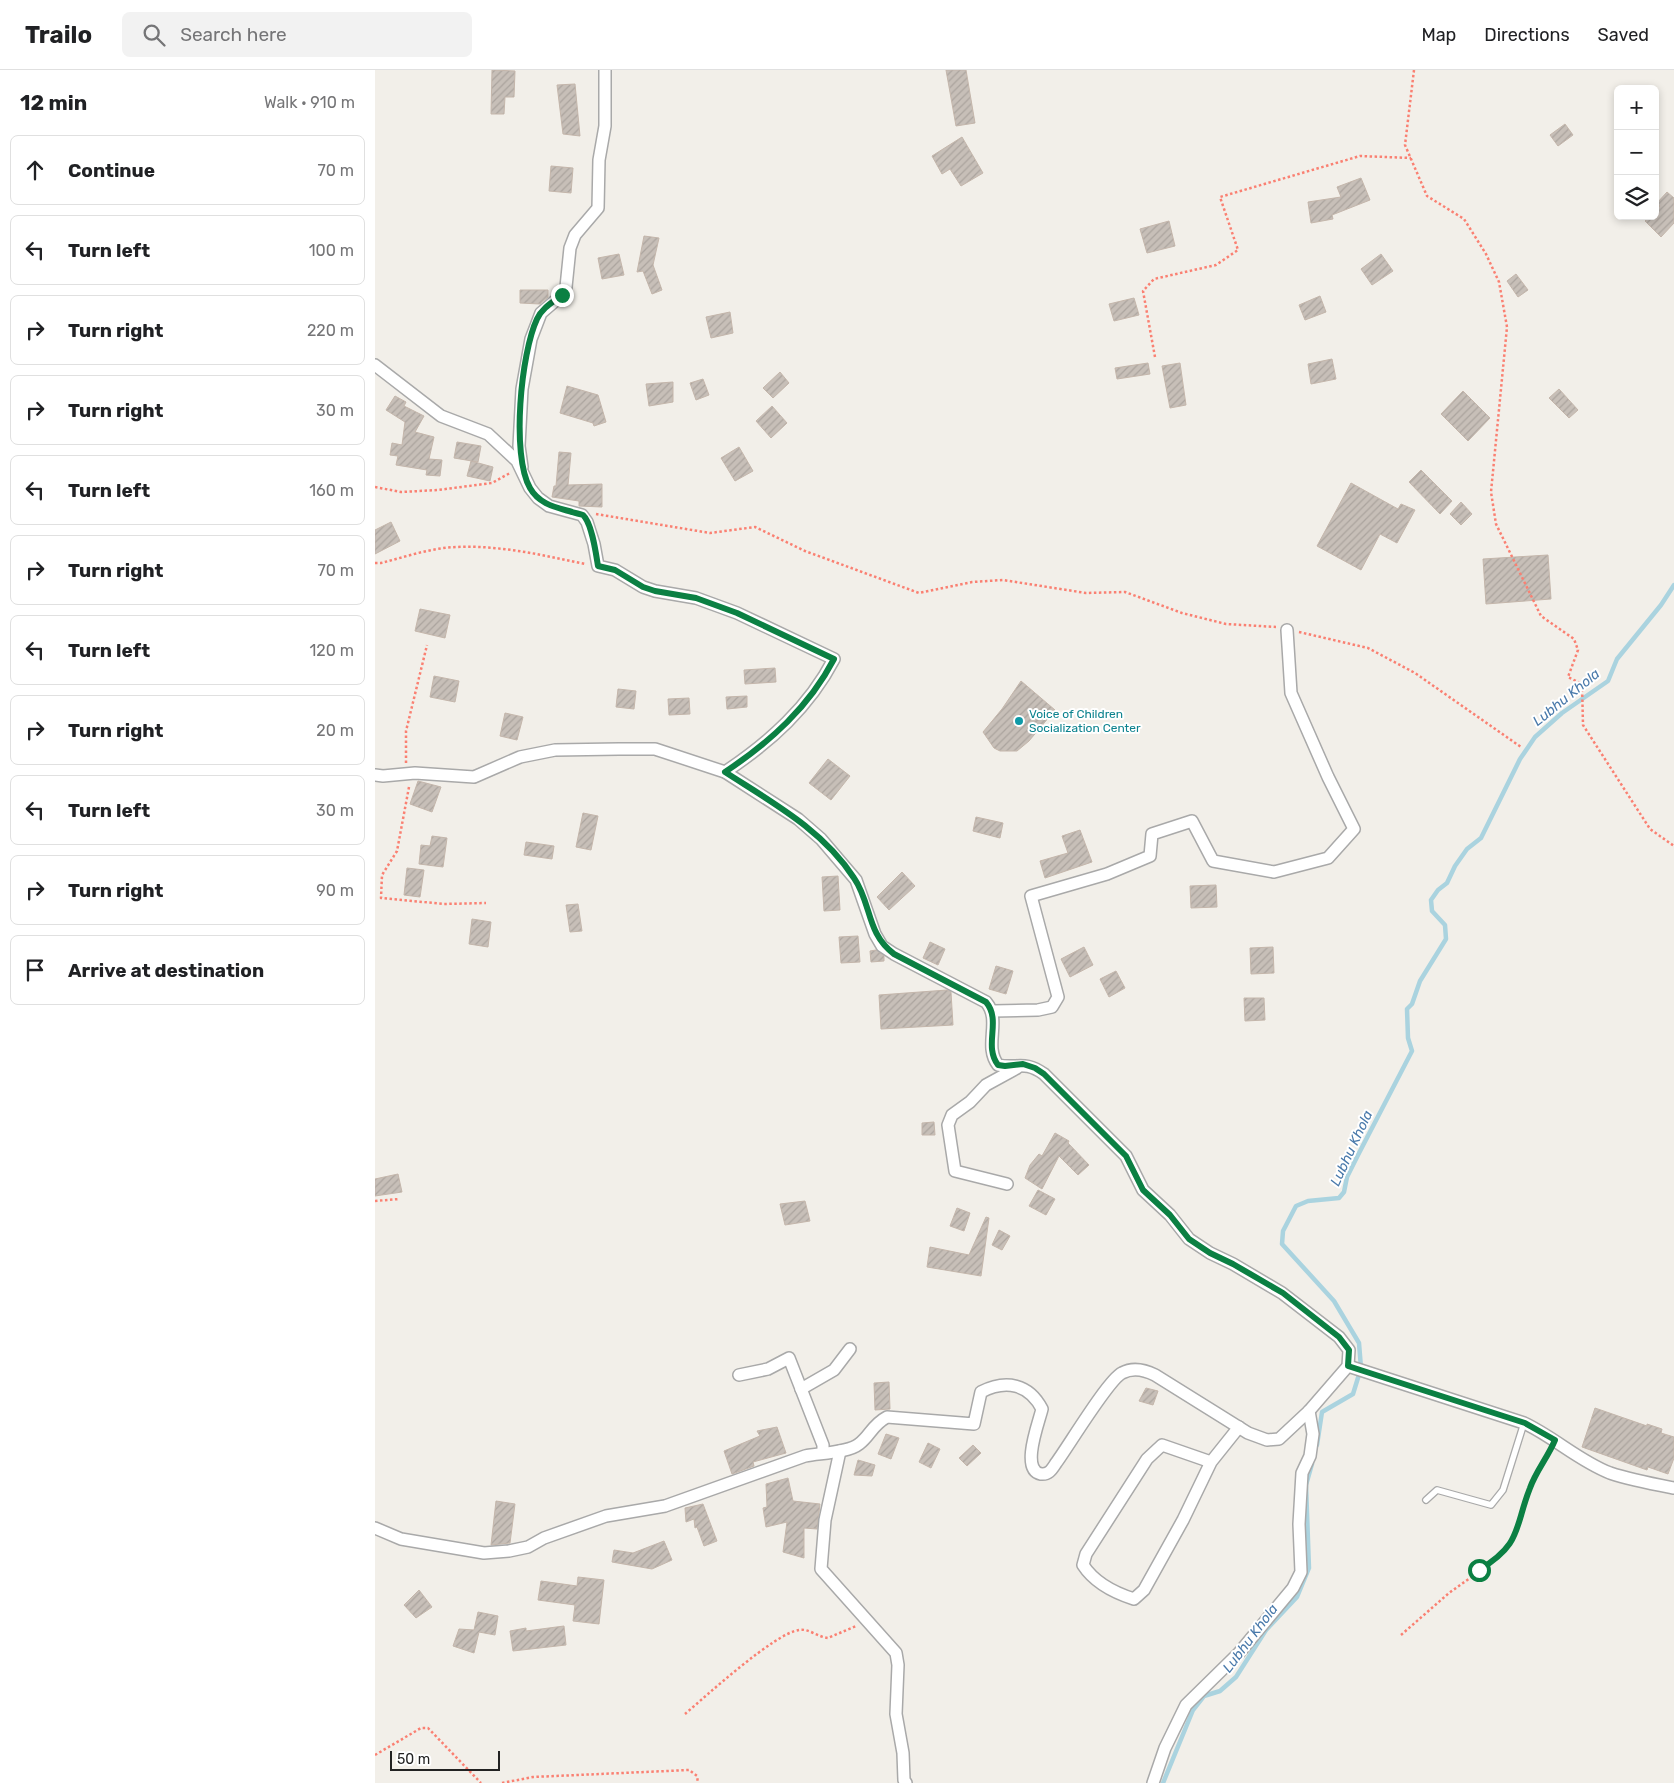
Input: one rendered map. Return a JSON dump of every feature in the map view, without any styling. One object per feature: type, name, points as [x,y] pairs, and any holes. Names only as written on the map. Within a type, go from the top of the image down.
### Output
[{"type":"street","points":[[523,471],[519,446],[523,380],[531,339],[541,314],[562,295],[566,287],[570,248],[575,235],[598,208],[599,160],[605,126],[605,70]]},
{"type":"street","points":[[375,365],[441,416],[487,434],[517,461],[530,488],[538,498],[549,506],[582,515],[587,522],[594,544],[598,566],[615,570],[643,587],[696,598],[737,613],[834,659],[825,676],[783,728],[755,752],[725,772]]},
{"type":"street","points":[[993,1011],[1038,1010],[1052,1007],[1058,997],[1031,896],[1107,874],[1150,856],[1152,834],[1192,821],[1213,860],[1274,872],[1328,858],[1354,828],[1328,777],[1291,693],[1287,630]]},
{"type":"street","points":[[375,775],[409,773],[474,777],[520,758],[555,750],[609,749],[655,750],[725,772],[799,819],[821,839],[856,880],[875,934],[883,946],[894,954],[986,1002],[993,1011],[991,1044],[993,1057],[998,1065],[1023,1064],[1035,1068],[1051,1080],[1126,1156],[1143,1190],[1170,1215],[1189,1239],[1210,1253],[1283,1293],[1339,1337],[1349,1350],[1352,1367]]},
{"type":"street","points":[[1007,1184],[955,1171],[948,1125],[951,1115],[969,1102],[986,1085],[1023,1064]]},
{"type":"street","points":[[801,1389],[834,1370],[850,1349]]},
{"type":"street","points":[[739,1375],[768,1369],[789,1358],[823,1445],[823,1452]]},
{"type":"street","points":[[1352,1367],[1525,1423],[1610,1473],[1674,1488]]},
{"type":"street","points":[[375,1528],[401,1539],[484,1554],[528,1547],[544,1538],[606,1516],[665,1506],[823,1452],[840,1451],[859,1445],[878,1422],[887,1417],[974,1424],[981,1392],[1004,1384],[1017,1385],[1028,1390],[1037,1399],[1042,1409],[1030,1455],[1031,1465],[1036,1472],[1049,1473],[1114,1378],[1129,1370],[1147,1371],[1239,1427],[1267,1440],[1279,1439],[1352,1367]]},
{"type":"street","points":[[1153,1783],[1165,1748],[1186,1705],[1244,1647],[1293,1588],[1301,1572],[1299,1524],[1302,1473],[1310,1456],[1313,1434],[1309,1410]]},
{"type":"street","points":[[1211,1462],[1162,1445],[1155,1449],[1147,1458],[1087,1554],[1083,1566],[1089,1575],[1122,1596],[1134,1599],[1144,1590],[1183,1520],[1211,1462],[1239,1427]]},
{"type":"street","points":[[840,1451],[825,1520],[821,1569],[896,1653],[896,1714],[903,1753],[903,1780],[906,1783]]},
{"type":"lane","points":[[1426,1500],[1437,1490],[1491,1505],[1503,1490],[1525,1423]]},
{"type":"path","points":[[1414,70],[1405,145],[1427,196],[1464,219],[1486,254],[1499,282],[1507,327],[1491,492],[1496,524],[1541,616],[1574,639],[1578,650],[1568,677],[1582,684],[1583,725],[1650,829],[1674,846]]},
{"type":"path","points":[[1155,357],[1143,291],[1154,279],[1216,264],[1238,250],[1221,197],[1360,156],[1411,158]]},
{"type":"path","points":[[375,488],[401,492],[438,490],[491,483],[511,472],[523,471]]},
{"type":"path","points":[[594,514],[709,533],[755,527],[805,551],[919,593],[972,582],[1003,580],[1086,593],[1125,592],[1182,613],[1226,624],[1271,626],[1368,648],[1415,673],[1521,747]]},
{"type":"path","points":[[375,563],[424,551],[456,547],[515,549],[588,564]]},
{"type":"path","points":[[427,644],[406,731],[409,773],[397,851],[382,875],[381,898],[444,904],[486,903]]},
{"type":"path","points":[[375,1201],[399,1199]]},
{"type":"path","points":[[1401,1635],[1449,1593],[1509,1547],[1520,1523],[1530,1488],[1555,1440]]},
{"type":"path","points":[[685,1714],[764,1649],[796,1630],[802,1629],[828,1638],[869,1621]]},
{"type":"path","points":[[375,1755],[424,1728],[432,1732],[481,1783]]},
{"type":"path","points":[[502,1783],[533,1777],[689,1770],[697,1776],[698,1783]]},
{"type":"building","points":[[492,70],[515,71],[514,97],[505,97],[504,114],[491,114]]},
{"type":"building","points":[[946,70],[966,70],[975,123],[956,126]]},
{"type":"building","points":[[575,84],[580,136],[563,134],[557,85]]},
{"type":"building","points":[[1565,124],[1573,135],[1558,146],[1550,135]]},
{"type":"building","points":[[962,137],[983,173],[961,186],[950,169],[942,174],[932,156]]},
{"type":"building","points":[[551,166],[573,168],[571,193],[549,191]]},
{"type":"building","points":[[1361,178],[1370,200],[1332,215],[1333,219],[1311,223],[1308,202],[1341,197],[1337,187]]},
{"type":"building","points":[[1667,192],[1674,198],[1674,223],[1661,237],[1645,221],[1659,220],[1659,201]]},
{"type":"building","points":[[1169,221],[1175,246],[1147,253],[1140,229]]},
{"type":"building","points":[[644,236],[659,238],[653,265],[662,290],[652,294],[643,271],[637,272]]},
{"type":"building","points":[[619,254],[624,275],[602,279],[598,258]]},
{"type":"building","points":[[1381,254],[1393,271],[1372,285],[1361,269]]},
{"type":"building","points":[[1516,274],[1528,290],[1518,297],[1507,281]]},
{"type":"building","points":[[520,290],[548,290],[548,297],[540,304],[520,303]]},
{"type":"building","points":[[1320,296],[1326,312],[1305,320],[1299,305]]},
{"type":"building","points":[[1134,298],[1139,315],[1114,321],[1109,304]]},
{"type":"building","points":[[730,312],[733,333],[711,338],[706,317]]},
{"type":"building","points":[[1332,359],[1336,379],[1311,384],[1308,364]]},
{"type":"building","points":[[1148,363],[1150,374],[1117,379],[1115,368]]},
{"type":"building","points":[[1180,363],[1186,405],[1170,408],[1162,366]]},
{"type":"building","points":[[780,372],[789,383],[773,398],[763,388]]},
{"type":"building","points":[[703,379],[709,395],[696,400],[690,383]]},
{"type":"building","points":[[673,382],[673,402],[649,406],[646,384]]},
{"type":"building","points":[[567,386],[598,395],[606,422],[594,426],[593,423],[560,413]]},
{"type":"building","points":[[1559,389],[1578,410],[1569,418],[1549,398]]},
{"type":"building","points":[[1463,391],[1490,418],[1468,441],[1441,414]]},
{"type":"building","points":[[395,396],[406,402],[404,406],[424,416],[415,432],[434,437],[429,459],[442,460],[440,476],[426,475],[427,470],[396,465],[398,456],[390,455],[392,443],[402,445],[405,422],[386,410]]},
{"type":"building","points":[[772,406],[787,423],[771,438],[756,421]]},
{"type":"building","points":[[457,442],[481,446],[478,462],[454,458]]},
{"type":"building","points":[[739,447],[753,471],[735,481],[721,458]]},
{"type":"building","points":[[559,452],[571,453],[568,485],[602,484],[602,507],[579,506],[579,501],[552,497],[554,486],[556,486]]},
{"type":"building","points":[[471,461],[493,467],[490,481],[467,476]]},
{"type":"building","points":[[1421,470],[1452,501],[1440,514],[1409,482]]},
{"type":"building","points":[[1351,483],[1398,509],[1401,504],[1415,510],[1397,543],[1380,534],[1361,570],[1317,546]]},
{"type":"building","points":[[1461,502],[1472,514],[1461,525],[1450,514]]},
{"type":"building","points":[[391,522],[400,541],[375,554],[375,530]]},
{"type":"building","points":[[1548,555],[1551,599],[1486,604],[1483,559]]},
{"type":"building","points":[[420,609],[450,615],[445,638],[415,631]]},
{"type":"building","points":[[775,668],[776,682],[745,684],[744,670]]},
{"type":"building","points":[[434,676],[459,681],[455,702],[430,697]]},
{"type":"building","name":"Voice of Children Socialization Center","points":[[1021,681],[1055,710],[1029,741],[1017,751],[1000,751],[994,748],[983,732]]},
{"type":"building","points":[[618,689],[636,691],[634,709],[616,707]]},
{"type":"building","points":[[747,696],[747,707],[727,709],[726,697]]},
{"type":"building","points":[[689,698],[690,714],[669,715],[668,699]]},
{"type":"building","points":[[505,713],[523,717],[517,740],[500,736]]},
{"type":"building","points":[[828,759],[850,776],[831,800],[809,783]]},
{"type":"building","points":[[418,781],[441,787],[432,812],[410,804]]},
{"type":"building","points":[[583,813],[598,816],[591,850],[576,847]]},
{"type":"building","points":[[976,817],[1003,823],[1000,838],[973,831]]},
{"type":"building","points":[[1080,830],[1092,862],[1045,878],[1040,861],[1068,853],[1062,836]]},
{"type":"building","points":[[432,836],[447,838],[443,867],[419,864],[421,845],[430,846]]},
{"type":"building","points":[[526,842],[554,846],[552,859],[524,855]]},
{"type":"building","points":[[407,868],[424,870],[420,897],[404,895]]},
{"type":"building","points":[[902,872],[915,886],[889,910],[877,897]]},
{"type":"building","points":[[838,876],[840,910],[824,911],[822,877]]},
{"type":"building","points":[[1216,885],[1217,907],[1191,908],[1190,886]]},
{"type":"building","points":[[578,904],[582,931],[570,932],[566,905]]},
{"type":"building","points":[[472,919],[491,922],[488,947],[469,944]]},
{"type":"building","points":[[858,936],[860,962],[841,963],[839,937]]},
{"type":"building","points":[[930,942],[945,949],[938,965],[923,958]]},
{"type":"building","points":[[1084,947],[1093,965],[1070,977],[1061,959]]},
{"type":"building","points":[[1273,947],[1274,973],[1251,974],[1250,948]]},
{"type":"building","points":[[876,950],[884,956],[884,961],[871,962],[870,951]]},
{"type":"building","points":[[996,966],[1013,971],[1006,994],[989,989]]},
{"type":"building","points":[[1116,971],[1125,988],[1109,997],[1100,979]]},
{"type":"building","points":[[947,990],[951,992],[953,1025],[881,1029],[879,995]]},
{"type":"building","points":[[1244,998],[1264,998],[1265,1020],[1245,1021]]},
{"type":"building","points":[[934,1122],[935,1135],[922,1135],[922,1123]]},
{"type":"building","points":[[1055,1133],[1069,1141],[1068,1143],[1089,1165],[1078,1175],[1059,1156],[1042,1189],[1025,1178],[1030,1165],[1039,1154],[1042,1156]]},
{"type":"building","points":[[398,1174],[402,1192],[375,1196],[375,1179]]},
{"type":"building","points":[[1038,1190],[1055,1199],[1046,1215],[1029,1206]]},
{"type":"building","points":[[805,1201],[810,1221],[785,1225],[780,1204]]},
{"type":"building","points":[[957,1208],[970,1213],[964,1231],[950,1226]]},
{"type":"building","points":[[986,1217],[989,1218],[981,1276],[927,1267],[930,1247],[969,1255]]},
{"type":"building","points":[[999,1230],[1010,1236],[1002,1250],[992,1245]]},
{"type":"building","points":[[889,1382],[890,1409],[875,1410],[874,1383]]},
{"type":"building","points":[[1146,1388],[1158,1391],[1153,1405],[1139,1401]]},
{"type":"building","points":[[1595,1408],[1647,1426],[1647,1424],[1662,1429],[1661,1433],[1674,1437],[1674,1458],[1668,1474],[1648,1467],[1647,1470],[1582,1447]]},
{"type":"building","points":[[777,1427],[786,1453],[753,1462],[754,1466],[732,1474],[724,1451],[760,1436],[757,1431]]},
{"type":"building","points":[[886,1434],[899,1438],[891,1459],[878,1454]]},
{"type":"building","points":[[928,1443],[940,1449],[931,1468],[919,1462]]},
{"type":"building","points":[[973,1445],[981,1453],[967,1466],[959,1458]]},
{"type":"building","points":[[858,1460],[875,1465],[872,1476],[854,1475]]},
{"type":"building","points":[[788,1478],[793,1501],[820,1504],[817,1529],[804,1528],[804,1558],[783,1552],[787,1522],[766,1527],[763,1508],[767,1507],[766,1484]]},
{"type":"building","points":[[496,1501],[515,1504],[510,1543],[491,1545]]},
{"type":"building","points":[[703,1504],[717,1541],[704,1546],[697,1527],[695,1528],[694,1519],[686,1522],[685,1508]]},
{"type":"building","points":[[664,1541],[672,1560],[652,1569],[612,1562],[614,1550],[633,1553]]},
{"type":"building","points":[[578,1577],[604,1580],[599,1624],[573,1621],[575,1605],[538,1600],[541,1581],[577,1586]]},
{"type":"building","points":[[419,1590],[432,1607],[416,1618],[404,1605]]},
{"type":"building","points":[[478,1612],[498,1616],[495,1635],[479,1632],[474,1653],[453,1646],[459,1629],[474,1630]]},
{"type":"building","points":[[564,1626],[566,1645],[513,1651],[510,1631],[526,1628],[526,1631]]},
{"type":"waterway","name":"Lubhu Khola","points":[[1317,1445],[1322,1412],[1353,1394],[1361,1368],[1359,1343],[1334,1301],[1282,1244],[1283,1231],[1296,1206],[1308,1201],[1339,1198],[1344,1192],[1347,1177],[1412,1051],[1408,1038],[1407,1009],[1412,1004],[1420,981],[1446,939],[1445,925],[1432,911],[1431,900],[1438,890],[1447,883],[1455,866],[1467,849],[1481,838],[1520,759],[1535,737],[1562,713],[1608,681],[1617,659],[1661,605],[1674,585]]},
{"type":"waterway","name":"Lubhu Khola","points":[[1163,1783],[1193,1710],[1204,1696],[1220,1691],[1236,1677],[1266,1630],[1297,1597],[1309,1568],[1306,1485],[1312,1464]]},
{"type":"place","name":"Voice of Children Socialization Center","points":[[1019,721]]},
{"type":"route","points":[[562,295],[546,307],[537,320],[526,363],[522,389],[519,446],[523,471],[530,488],[538,498],[549,506],[582,515],[587,522],[594,544],[598,566],[624,574],[643,587],[696,598],[737,613],[834,659],[825,676],[783,728],[755,752],[725,772],[799,819],[821,839],[856,880],[875,934],[883,946],[894,954],[986,1002],[993,1010],[991,1044],[993,1057],[998,1065],[1023,1064],[1035,1068],[1058,1086],[1082,1114],[1126,1156],[1143,1190],[1170,1215],[1189,1239],[1210,1253],[1283,1293],[1339,1337],[1349,1350],[1348,1366],[1369,1371],[1525,1423],[1545,1432],[1555,1440],[1530,1488],[1520,1523],[1512,1542],[1509,1547],[1479,1570]]}]
